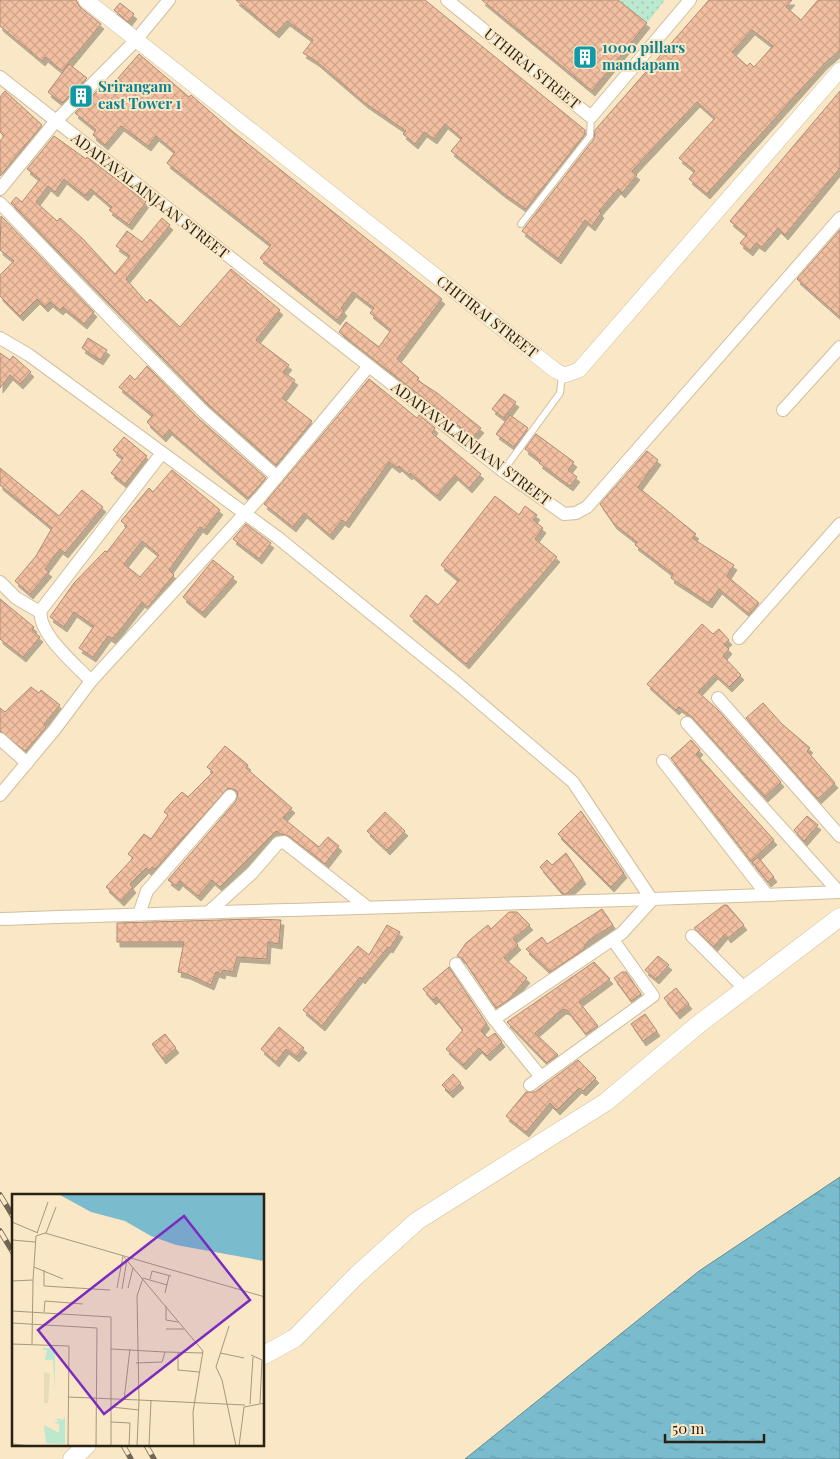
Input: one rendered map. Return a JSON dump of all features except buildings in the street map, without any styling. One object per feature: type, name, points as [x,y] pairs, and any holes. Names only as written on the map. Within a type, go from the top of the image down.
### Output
[{"type":"main road","points":[[265,1354],[295,1338],[357,1275],[417,1221],[606,1102],[745,990],[840,917]]},
{"type":"main road","points":[[72,1459],[85,1446]]},
{"type":"street","name":"CHITIRAI STREET","points":[[86,0],[562,374]]},
{"type":"street","points":[[0,189],[55,122],[136,40],[169,0]]},
{"type":"street","name":"UTHIRAI STREET","points":[[447,0],[591,117],[690,0]]},
{"type":"street","points":[[562,374],[570,374],[579,370],[840,70]]},
{"type":"street","name":"ADAIYAVALAINJAAN STREET","points":[[3,84],[55,122],[503,471],[562,513],[572,514],[584,509],[840,218]]},
{"type":"street","points":[[0,203],[190,398],[277,476]]},
{"type":"street","points":[[0,338],[29,355],[277,536],[458,684],[573,782],[652,900]]},
{"type":"street","points":[[783,410],[840,347]]},
{"type":"street","points":[[0,795],[56,729],[91,681],[245,514],[369,366]]},
{"type":"street","points":[[91,681],[46,632],[40,622],[40,612],[162,453]]},
{"type":"street","points":[[739,638],[840,524]]},
{"type":"street","points":[[0,582],[16,598],[40,612]]},
{"type":"street","points":[[718,698],[840,836]]},
{"type":"street","points":[[688,723],[840,892]]},
{"type":"street","points":[[0,739],[27,763]]},
{"type":"street","points":[[663,761],[767,895]]},
{"type":"street","points":[[139,914],[147,891],[230,796]]},
{"type":"street","points":[[210,911],[252,873],[278,842],[284,842],[367,907]]},
{"type":"street","points":[[0,919],[210,911],[652,900],[840,892]]},
{"type":"street","points":[[494,1019],[613,940],[622,933],[652,900]]},
{"type":"street","points":[[692,936],[745,990]]},
{"type":"street","points":[[456,964],[535,1081],[653,996],[613,940]]},
{"type":"lane","points":[[521,224],[590,136],[591,117]]},
{"type":"lane","points":[[503,471],[560,394],[562,374]]},
{"type":"green space","points":[[618,0],[665,0],[647,23]]},
{"type":"water","points":[[840,1177],[840,1459],[465,1459],[699,1271]]},
{"type":"railway","points":[[0,1195],[12,1215]]},
{"type":"railway","points":[[0,1231],[12,1251]]},
{"type":"railway","points":[[124,1446],[131,1459]]},
{"type":"railway","points":[[147,1446],[154,1459]]},
{"type":"place","name":"1000 pillars mandapam","points":[[585,57]]},
{"type":"place","name":"Srirangam east Tower 1","points":[[81,96]]}]
